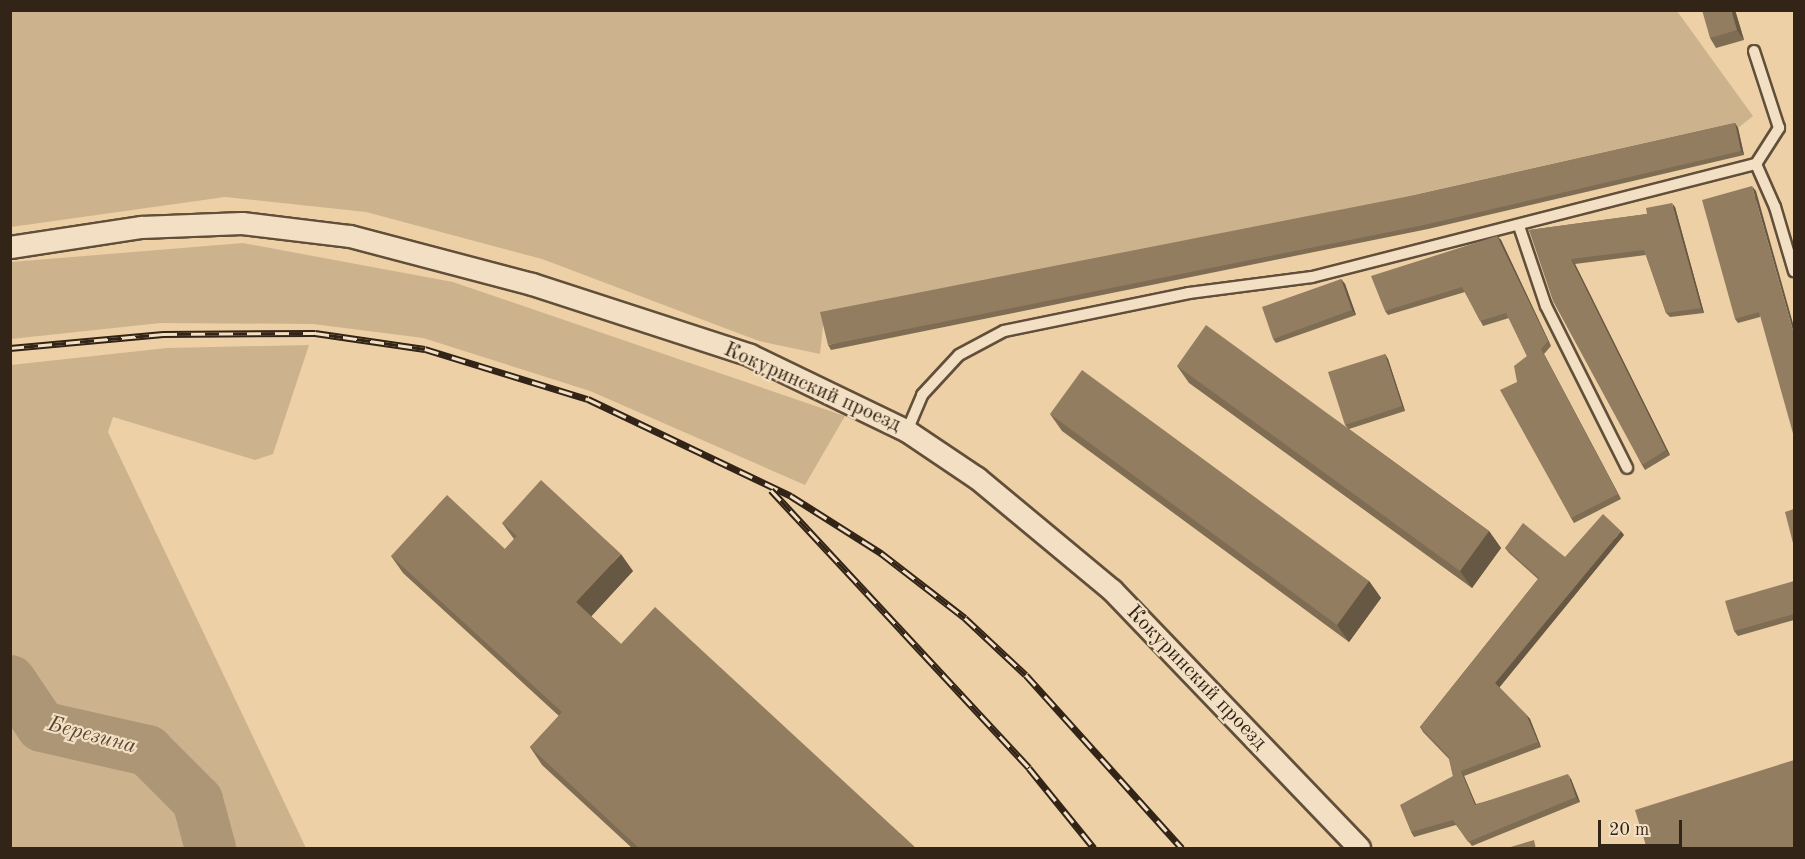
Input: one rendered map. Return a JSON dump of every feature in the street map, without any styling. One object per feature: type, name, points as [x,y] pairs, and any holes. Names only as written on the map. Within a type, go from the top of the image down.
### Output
[{"type":"street","name":"Кокуринский проезд","points":[[10,247],[141,227],[242,223],[350,236],[532,284],[750,355],[907,431],[977,478],[1112,590],[1359,849]]},
{"type":"lane","points":[[907,431],[922,395],[959,355],[1004,331],[1189,293],[1312,277],[1756,164],[1779,128],[1754,51]]},
{"type":"lane","points":[[1756,164],[1775,207],[1794,271]]},
{"type":"lane","points":[[1519,226],[1546,306],[1627,468]]},
{"type":"shaded area","points":[[10,11],[1677,11],[1753,116],[1738,128],[1423,198],[824,317],[820,354],[759,341],[542,259],[366,212],[225,197],[11,227]]},
{"type":"shaded area","points":[[243,243],[453,282],[845,416],[805,485],[590,391],[423,338],[313,324],[161,323],[11,339],[11,262]]},
{"type":"shaded area","points":[[309,345],[273,454],[255,460],[113,417],[108,432],[306,848],[11,848],[11,365],[167,348]]},
{"type":"building","points":[[1702,10],[1731,10],[1737,30],[1710,38]]},
{"type":"building","points":[[1735,123],[1741,151],[1424,225],[828,345],[820,312],[1420,194]]},
{"type":"building","points":[[1752,186],[1794,334],[1794,437],[1759,312],[1735,319],[1702,200]]},
{"type":"building","points":[[1672,203],[1701,308],[1666,313],[1644,250],[1571,259],[1666,450],[1642,465],[1553,301],[1529,230],[1647,214],[1646,208]]},
{"type":"building","points":[[1497,236],[1548,341],[1541,349],[1618,494],[1571,518],[1500,390],[1517,382],[1514,366],[1527,356],[1506,313],[1480,321],[1462,287],[1385,311],[1371,276]]},
{"type":"building","points":[[1341,279],[1352,310],[1273,339],[1262,307]]},
{"type":"building","points":[[1206,325],[1489,531],[1460,571],[1177,366]]},
{"type":"building","points":[[1385,354],[1402,406],[1345,425],[1328,372]]},
{"type":"building","points":[[1082,370],[1369,581],[1337,625],[1050,414]]},
{"type":"building","points":[[541,480],[621,554],[576,602],[621,644],[655,607],[917,849],[640,849],[530,747],[562,712],[391,556],[447,495],[505,549],[517,536],[502,523]]},
{"type":"building","points":[[1794,509],[1794,547],[1785,512]]},
{"type":"building","points":[[1603,514],[1621,531],[1495,683],[1526,714],[1538,742],[1461,771],[1475,805],[1568,774],[1576,797],[1468,842],[1453,820],[1411,832],[1400,805],[1453,776],[1449,757],[1420,727],[1539,578],[1505,548],[1523,523],[1565,557]]},
{"type":"building","points":[[1794,581],[1794,614],[1734,631],[1725,601]]},
{"type":"building","points":[[1794,760],[1794,847],[1788,849],[1647,849],[1635,810]]},
{"type":"building","points":[[1534,840],[1536,849],[1504,849]]},
{"type":"waterway","name":"Березина","points":[[10,680],[41,726],[147,750],[197,800],[210,848]]},
{"type":"railway","points":[[10,348],[163,334],[315,333],[425,349],[588,399],[791,496],[881,553],[965,618],[1026,675],[1182,848]]},
{"type":"railway","points":[[771,490],[1029,768],[1094,848]]}]
